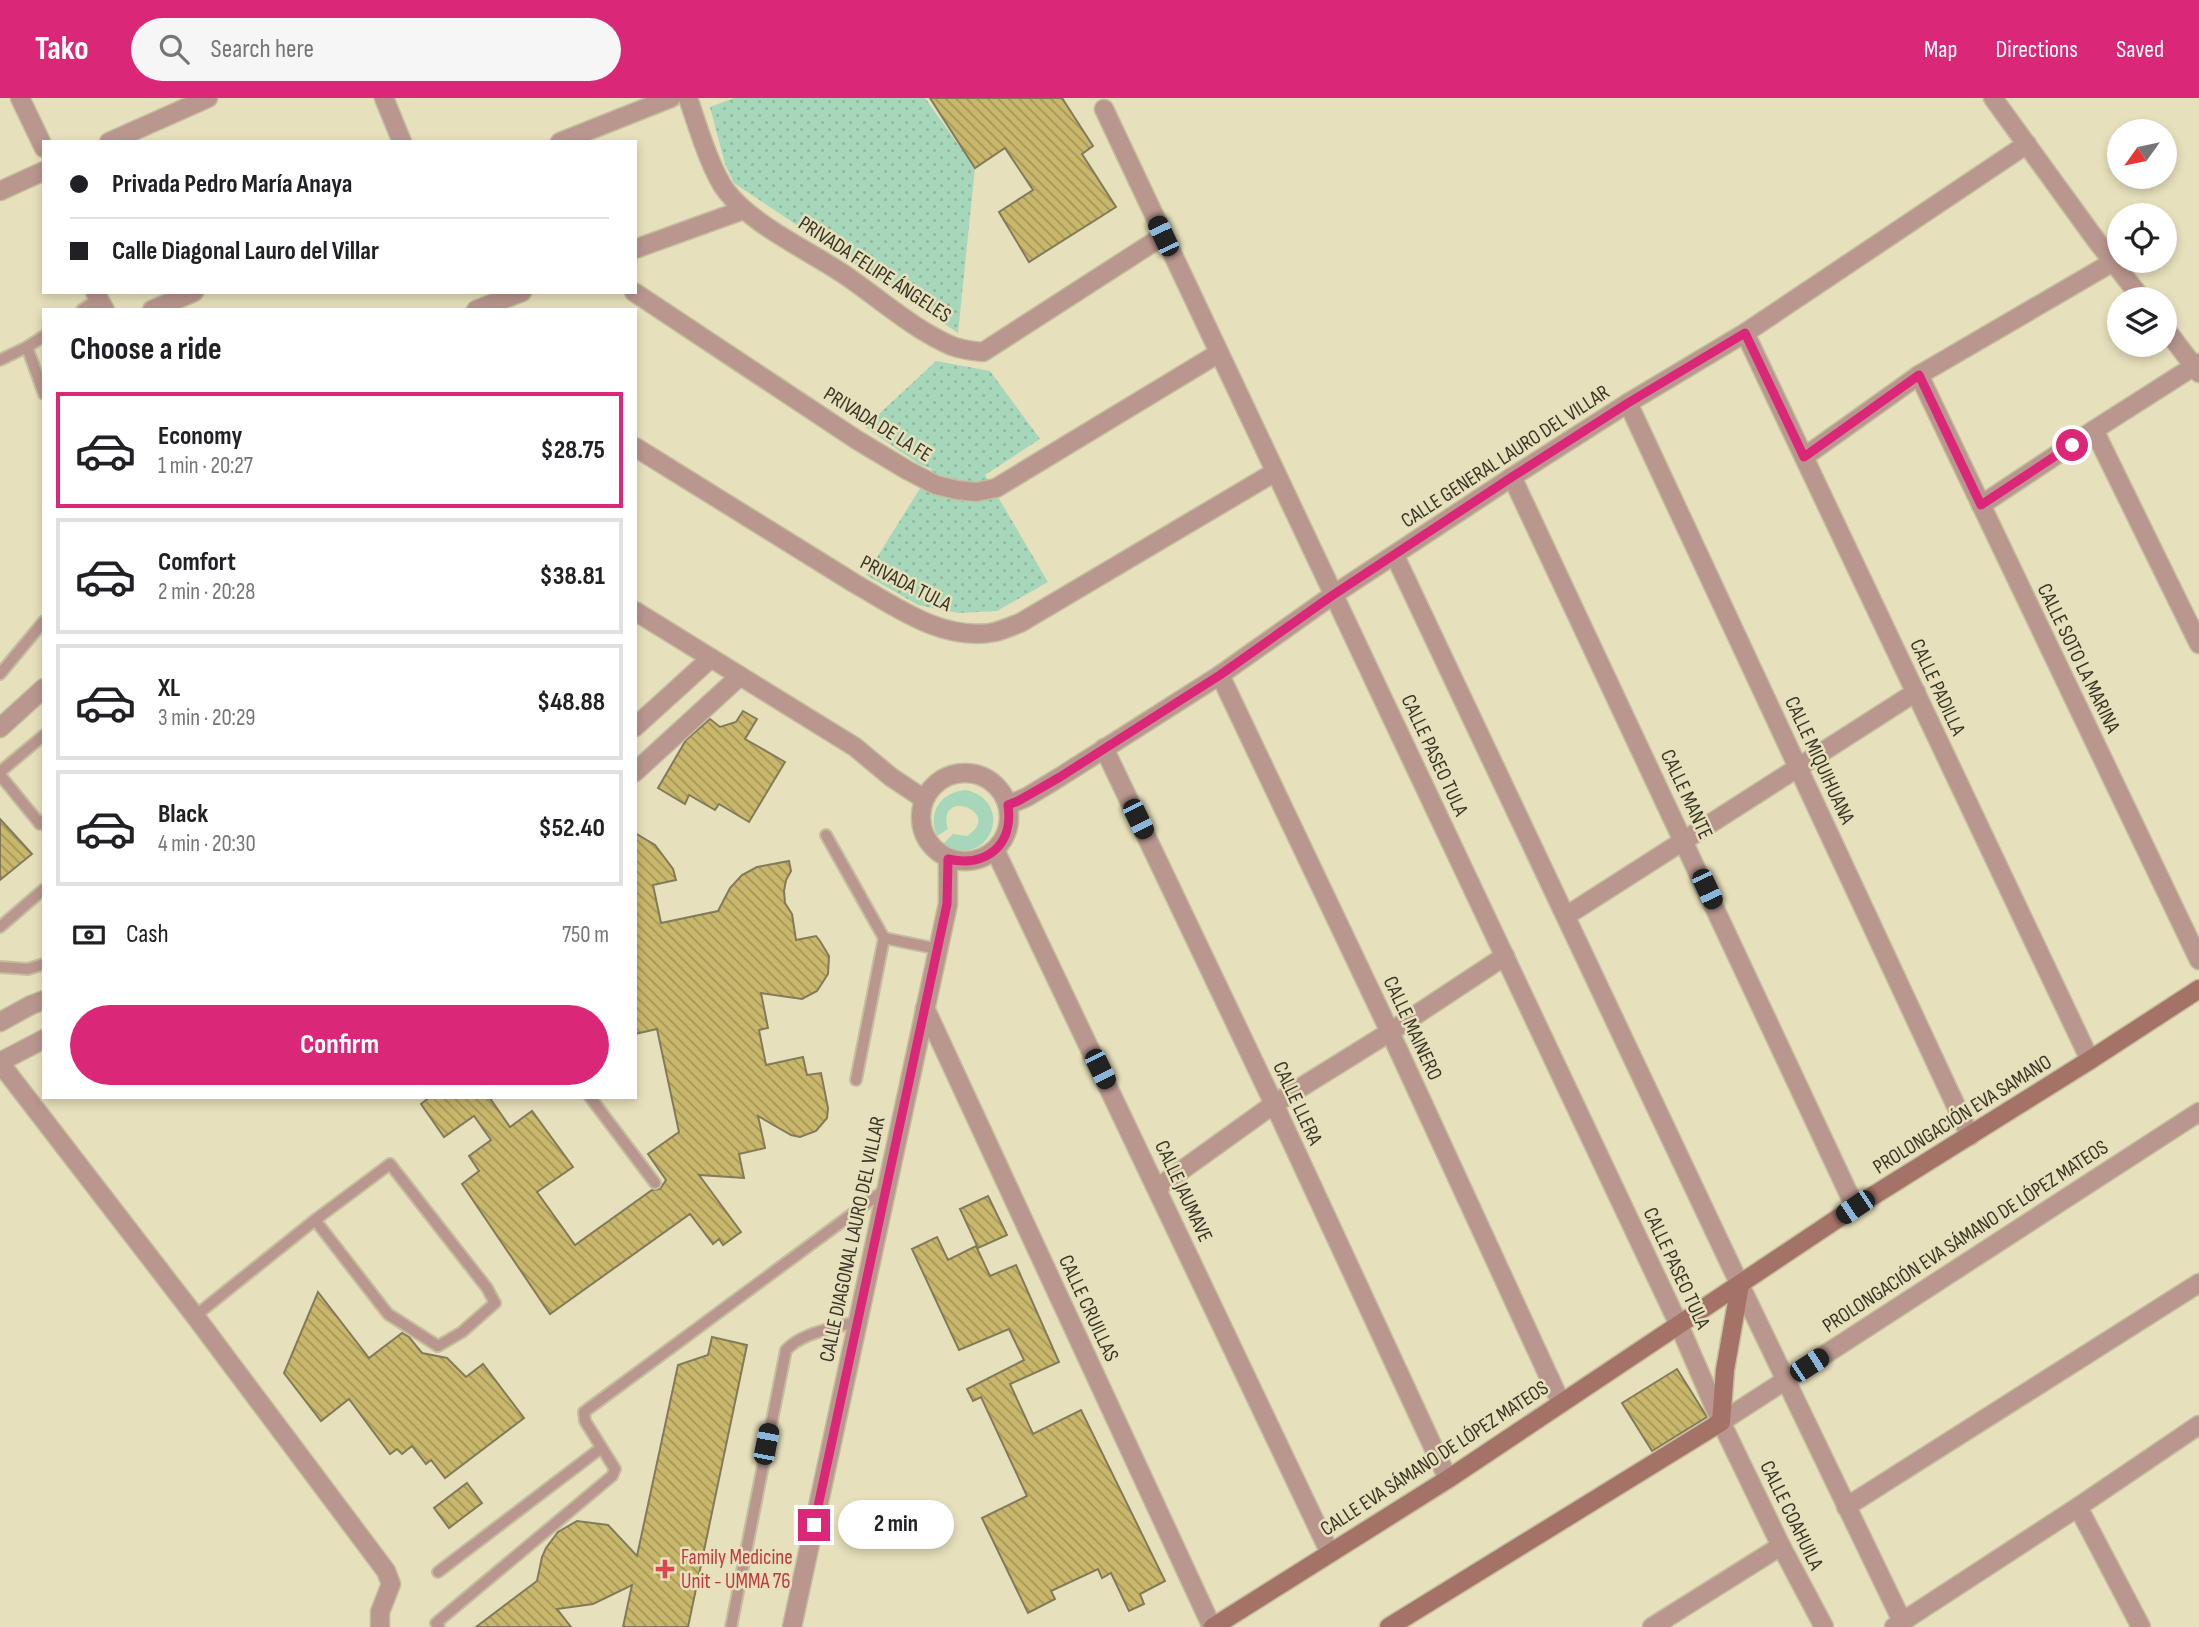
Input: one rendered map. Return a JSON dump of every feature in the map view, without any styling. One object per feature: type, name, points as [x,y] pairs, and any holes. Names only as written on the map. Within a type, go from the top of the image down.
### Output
[{"type":"main road","name":"PROLONGACIÓN EVA SAMANO","points":[[1679,1325],[1855,1207],[2199,989]]},
{"type":"main road","points":[[1390,1627],[1721,1422],[1725,1370],[1740,1285]]},
{"type":"main road","name":"CALLE EVA SÁMANO DE LÓPEZ MATEOS","points":[[1212,1627],[1448,1479],[1679,1325]]},
{"type":"street","points":[[20,98],[42,144]]},
{"type":"street","points":[[114,140],[208,98]]},
{"type":"street","points":[[384,98],[401,140]]},
{"type":"street","points":[[565,140],[671,98]]},
{"type":"street","name":"PRIVADA FELIPE ÁNGELES","points":[[688,98],[716,173],[725,190],[743,210],[844,275],[915,325],[951,346],[966,351],[984,352],[1163,236]]},
{"type":"street","points":[[1993,98],[2107,254]]},
{"type":"street","name":"CALLE PASEO TULA","points":[[1104,110],[1679,1325],[1721,1422]]},
{"type":"street","name":"CALLE GENERAL LAURO DEL VILLAR","points":[[1008,805],[1047,785],[1220,675],[1333,595],[1512,477],[1745,333],[2027,144]]},
{"type":"street","points":[[0,191],[42,172]]},
{"type":"street","points":[[637,248],[743,210]]},
{"type":"street","points":[[1804,457],[1919,375],[2107,265]]},
{"type":"street","points":[[2122,273],[2133,287]]},
{"type":"street","name":"PRIVADA DE LA FE","points":[[637,293],[857,440],[907,470],[936,485],[976,492],[996,488],[1219,353]]},
{"type":"street","points":[[157,308],[189,294]]},
{"type":"street","points":[[482,308],[517,294]]},
{"type":"street","name":"CALLE PADILLA","points":[[1745,333],[2090,1060]]},
{"type":"street","points":[[1981,505],[2094,430],[2197,368],[2177,343]]},
{"type":"street","name":"CALLE SOTO LA MARINA","points":[[1919,375],[2199,960]]},
{"type":"street","name":"CALLE MIQUIHUANA","points":[[1628,403],[1970,1136]]},
{"type":"street","points":[[2094,430],[2199,644]]},
{"type":"street","name":"PRIVADA TULA","points":[[637,448],[890,604],[934,627],[974,633],[994,632],[1020,623],[1275,472]]},
{"type":"street","name":"CALLE MANTE","points":[[1512,477],[1855,1207]]},
{"type":"street","points":[[1395,556],[1846,1507],[1898,1624],[2199,1425]]},
{"type":"street","points":[[637,612],[855,747],[891,777],[924,799]]},
{"type":"street","points":[[637,725],[711,658]]},
{"type":"street","name":"CALLE MAINERO","points":[[1220,675],[1390,1032],[1561,1403]]},
{"type":"street","points":[[637,770],[740,676]]},
{"type":"street","points":[[0,728],[42,690]]},
{"type":"street","points":[[1566,916],[1916,692]]},
{"type":"street","name":"CALLE LLERA","points":[[1104,748],[1274,1104],[1448,1479]]},
{"type":"street","points":[[964,773],[986,778],[1003,794],[1008,805],[1010,816],[1004,839],[995,850],[978,860],[966,862],[948,859],[934,849],[922,830],[920,818],[924,799],[933,786],[952,774],[964,773]]},
{"type":"street","name":"CALLE JAUMAVE","points":[[995,850],[1330,1553]]},
{"type":"street","name":"CALLE DIAGONAL LAURO DEL VILLAR","points":[[792,1627],[938,949],[947,904],[948,859]]},
{"type":"street","points":[[1157,1188],[1274,1104],[1505,956]]},
{"type":"street","points":[[0,1022],[42,1001]]},
{"type":"street","name":"CALLE CRUILLAS","points":[[925,1007],[1212,1627]]},
{"type":"street","points":[[42,1040],[0,1062],[386,1571],[391,1584],[380,1612],[380,1627]]},
{"type":"street","name":"PROLONGACIÓN EVA SÁMANO DE LÓPEZ MATEOS","points":[[1721,1422],[2199,1112]]},
{"type":"street","points":[[2178,1125],[2199,1129]]},
{"type":"street","points":[[1846,1507],[2199,1283]]},
{"type":"street","name":"CALLE COAHUILA","points":[[1721,1422],[1824,1627]]},
{"type":"street","points":[[2078,1507],[2141,1627]]},
{"type":"street","points":[[1652,1627],[1781,1546]]},
{"type":"lane","points":[[0,360],[42,337]]},
{"type":"lane","points":[[27,347],[42,388]]},
{"type":"lane","points":[[0,674],[42,623]]},
{"type":"lane","points":[[42,737],[0,774],[40,824],[42,822]]},
{"type":"lane","points":[[826,835],[884,938],[856,1080]]},
{"type":"lane","points":[[0,927],[42,891]]},
{"type":"lane","points":[[884,938],[938,949]]},
{"type":"lane","points":[[0,967],[28,969],[42,965]]},
{"type":"lane","points":[[592,1099],[655,1183]]},
{"type":"lane","points":[[195,1316],[315,1220],[390,1164],[488,1287],[495,1303],[462,1332],[438,1346],[388,1314],[315,1220]]},
{"type":"lane","points":[[439,1627],[436,1623],[612,1476],[615,1469],[585,1421],[584,1412],[886,1189]]},
{"type":"lane","points":[[731,1627],[786,1350],[793,1343],[810,1335],[858,1321]]},
{"type":"lane","points":[[438,1572],[601,1448]]},
{"type":"green space","points":[[734,98],[925,98],[975,168],[958,333],[734,183],[725,164],[710,107]]},
{"type":"green space","points":[[936,361],[990,371],[1040,439],[985,475],[1048,582],[997,611],[958,613],[918,605],[866,575],[932,469],[919,464],[865,427]]},
{"type":"green space","points":[[966,790],[982,797],[990,807],[993,820],[991,832],[984,842],[973,849],[959,850],[943,844],[953,834],[967,836],[977,827],[978,819],[974,812],[967,807],[958,806],[951,809],[947,816],[948,829],[937,836],[934,819],[935,811],[943,799]]},
{"type":"building","points":[[930,98],[1062,98],[1093,146],[1082,154],[1116,207],[1029,262],[999,212],[1033,190],[1005,148],[975,168]]},
{"type":"building","points":[[743,711],[757,719],[745,739],[785,762],[749,822],[719,804],[715,810],[689,795],[685,804],[658,788],[686,740],[710,719],[720,727],[736,722]]},
{"type":"building","points":[[0,819],[32,854],[0,880]]},
{"type":"building","points":[[637,834],[655,845],[673,869],[676,880],[653,885],[661,923],[718,911],[730,888],[742,875],[757,867],[789,861],[791,871],[786,880],[785,903],[792,914],[796,940],[816,936],[829,956],[828,974],[817,991],[802,999],[761,993],[768,1028],[759,1030],[766,1065],[803,1057],[807,1075],[821,1073],[828,1108],[827,1118],[816,1131],[800,1137],[791,1135],[758,1116],[765,1148],[739,1154],[744,1178],[699,1175],[741,1232],[723,1245],[719,1239],[713,1244],[690,1214],[550,1314],[462,1184],[479,1171],[469,1156],[491,1140],[474,1116],[444,1137],[421,1104],[427,1099],[490,1099],[510,1127],[532,1111],[573,1167],[537,1192],[575,1245],[652,1190],[660,1189],[666,1180],[648,1154],[679,1132],[657,1029],[637,1034]]},
{"type":"building","points":[[988,1196],[1007,1235],[978,1248],[960,1209]]},
{"type":"building","points":[[937,1237],[948,1260],[976,1246],[990,1276],[1016,1265],[1059,1362],[1010,1384],[1033,1434],[1081,1410],[1165,1581],[1140,1594],[1144,1604],[1129,1611],[1111,1573],[1102,1578],[1098,1569],[1051,1591],[1055,1599],[1028,1613],[982,1518],[1027,1496],[981,1397],[973,1401],[967,1389],[1024,1360],[1009,1329],[959,1350],[912,1249]]},
{"type":"building","points":[[318,1292],[369,1358],[402,1333],[409,1337],[422,1353],[447,1358],[466,1377],[483,1364],[524,1418],[445,1478],[431,1460],[426,1464],[412,1446],[402,1454],[397,1449],[390,1454],[349,1399],[321,1421],[284,1373]]},
{"type":"building","points":[[712,1337],[747,1345],[688,1627],[623,1627],[632,1585],[593,1604],[557,1609],[571,1627],[476,1627],[537,1581],[546,1548],[558,1532],[577,1521],[608,1525],[637,1556],[678,1365],[708,1355]]},
{"type":"building","points":[[1677,1369],[1707,1417],[1652,1451],[1622,1403]]},
{"type":"building","points":[[467,1483],[482,1503],[449,1528],[434,1508]]},
{"type":"place","name":"Family Medicine Unit - UMMA 76","points":[[665,1569]]},
{"type":"route","points":[[814,1525],[947,904],[948,859],[966,862],[978,860],[995,850],[1004,839],[1008,828],[1008,805],[1060,777],[1220,675],[1333,595],[1512,477],[1745,333],[1804,457],[1919,375],[1981,505],[2072,445]]}]
